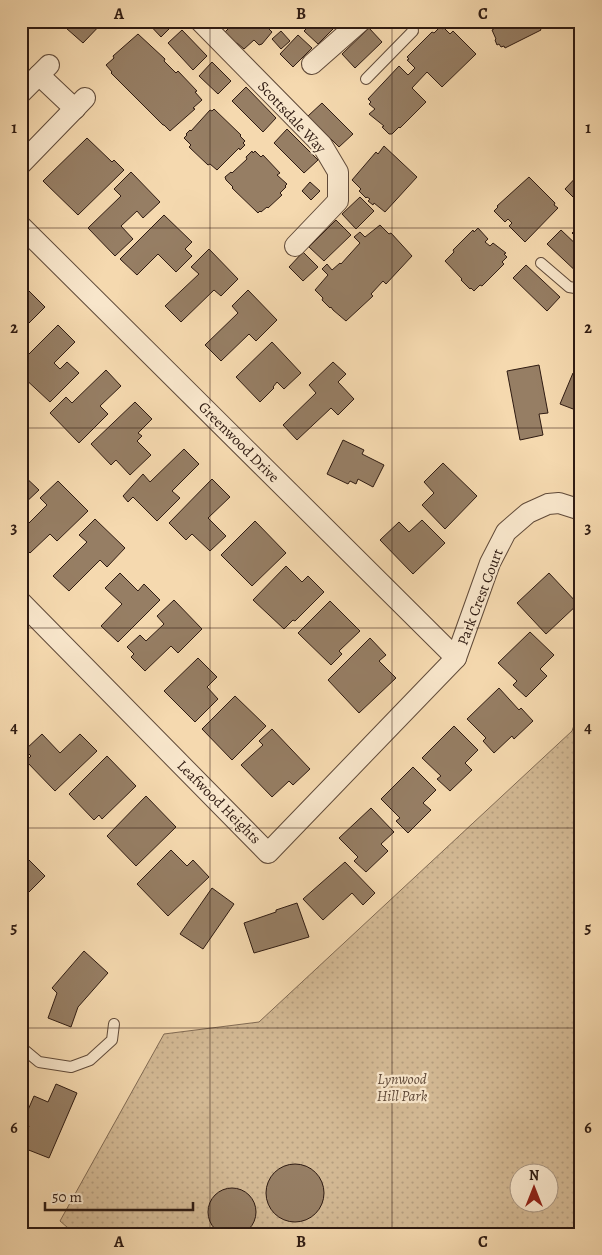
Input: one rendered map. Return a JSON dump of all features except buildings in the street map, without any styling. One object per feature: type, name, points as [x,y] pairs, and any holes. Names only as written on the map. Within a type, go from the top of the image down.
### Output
[{"type":"street","name":"Scottsdale Way","points":[[200,21],[322,145],[338,172],[338,201],[295,246]]},
{"type":"street","points":[[312,64],[361,21]]},
{"type":"street","points":[[21,93],[44,70],[80,104],[21,164]]},
{"type":"street","name":"Greenwood Drive","points":[[21,226],[456,658]]},
{"type":"street","name":"Park Crest Court","points":[[456,658],[490,563],[506,532],[528,513],[548,504],[558,503],[581,510]]},
{"type":"street","name":"Leafwood Heights","points":[[21,602],[268,853],[456,658]]},
{"type":"lane","points":[[366,79],[412,31],[411,21]]},
{"type":"lane","points":[[541,263],[569,287],[581,289]]},
{"type":"lane","points":[[21,1047],[39,1062],[71,1067],[90,1060],[112,1040],[114,1024]]},
{"type":"green space","name":"Lynwood Hill Park","points":[[581,706],[581,1234],[75,1234],[60,1221],[164,1034],[259,1022],[572,731]]}]
